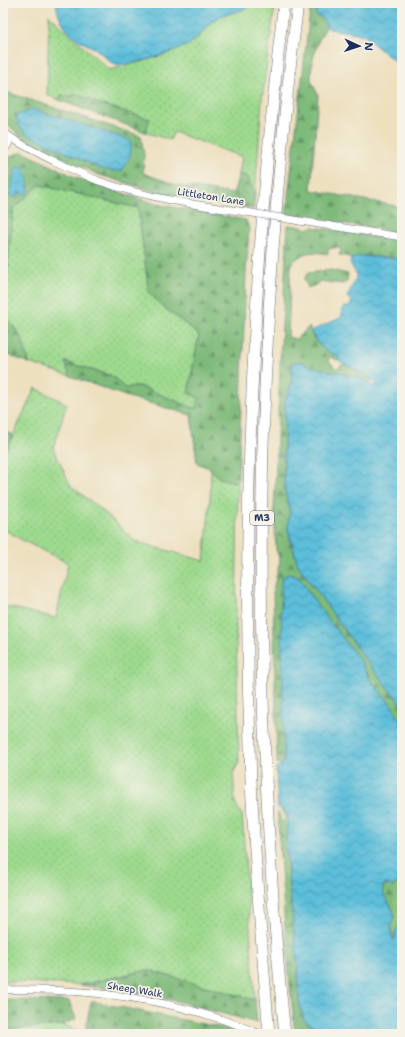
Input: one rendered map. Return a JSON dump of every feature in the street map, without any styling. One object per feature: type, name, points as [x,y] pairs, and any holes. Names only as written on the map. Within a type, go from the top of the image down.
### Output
[{"type":"highway","name":"M3","points":[[269,1034],[262,955],[252,782],[247,566],[252,392],[257,292],[266,171],[284,3]]},
{"type":"highway","name":"M3","points":[[285,1034],[275,940],[266,774],[261,627],[261,548],[267,336],[283,127],[298,3]]},
{"type":"main road","points":[[4,133],[8,140],[5,148]]},
{"type":"street","name":"Littleton Lane","points":[[4,133],[25,146],[76,171],[124,189],[181,202],[402,237]]},
{"type":"street","points":[[5,148],[14,145],[25,146]]},
{"type":"street","name":"Sheep Walk","points":[[3,990],[64,990],[134,998],[207,1015],[260,1034]]},
{"type":"green space","points":[[254,3],[271,3],[275,5],[262,99],[255,195],[248,177],[239,174],[242,157],[174,132],[170,140],[145,132],[149,119],[100,104],[76,94],[70,97],[61,95],[59,100],[47,95],[49,15],[109,70],[156,58],[179,49],[198,37],[215,19],[249,7]]},
{"type":"green space","points":[[311,3],[317,3],[316,15],[323,17],[326,27],[318,42],[312,63],[311,80],[318,95],[311,190],[402,207],[402,233],[286,214]]},
{"type":"green space","points":[[3,91],[141,136],[144,155],[143,173],[176,185],[233,194],[239,174],[248,177],[255,195],[253,209],[156,192],[97,174],[25,140],[3,120]]},
{"type":"green space","points":[[76,94],[100,104],[150,119],[145,132],[59,100],[61,95],[70,97]]},
{"type":"green space","points":[[23,152],[77,178],[156,204],[246,220],[249,228],[238,483],[219,478],[211,469],[197,463],[191,415],[125,396],[70,376],[65,362],[112,376],[125,388],[139,386],[196,409],[199,398],[188,393],[199,335],[149,293],[138,208],[40,185],[13,209],[4,312],[22,339],[29,363],[3,353],[3,184],[5,165],[10,156]]},
{"type":"green space","points":[[40,185],[138,208],[149,293],[199,335],[188,393],[199,398],[195,409],[139,386],[125,388],[112,376],[66,362],[70,376],[29,363],[22,339],[4,312],[13,209]]},
{"type":"green space","points":[[288,225],[303,227],[306,229],[313,227],[402,241],[402,259],[358,256],[351,260],[350,257],[339,255],[341,251],[339,247],[328,249],[328,254],[312,252],[304,254],[291,264],[288,337],[296,339],[309,327],[315,341],[321,347],[332,354],[340,356],[338,360],[330,357],[328,360],[336,369],[344,364],[372,380],[370,384],[358,377],[346,376],[339,372],[330,372],[325,369],[312,368],[303,362],[294,362],[292,364],[292,383],[285,401],[284,469],[285,491],[290,510],[288,528],[298,565],[366,660],[402,705],[402,723],[376,686],[369,679],[362,663],[317,605],[302,582],[292,574],[284,761],[281,767],[277,763],[273,590],[280,561],[276,549],[274,511],[281,343]]},
{"type":"green space","points":[[331,270],[348,274],[347,282],[342,284],[320,281],[316,285],[308,288],[304,279],[308,273]]},
{"type":"green space","points":[[35,388],[67,404],[53,448],[71,486],[104,512],[137,542],[204,561],[210,501],[211,469],[219,478],[238,483],[236,627],[239,763],[233,773],[235,803],[242,815],[255,1000],[147,970],[80,985],[3,981],[3,606],[56,618],[68,563],[3,529],[3,451],[6,451]]},
{"type":"green space","points":[[3,431],[13,435],[6,451],[3,451]]},
{"type":"green space","points":[[281,808],[286,811],[288,817],[286,837],[289,884],[298,966],[300,1009],[307,1023],[327,1034],[295,1034],[286,943],[278,823],[278,812],[282,822],[285,820]]},
{"type":"green space","points":[[398,882],[402,882],[402,923],[395,933],[395,939],[393,940],[391,923],[394,917],[392,908],[383,893],[383,889],[384,885],[394,886]]},
{"type":"green space","points":[[147,970],[255,1000],[257,1023],[181,1002],[118,990],[80,985]]},
{"type":"green space","points":[[3,1000],[69,1001],[76,1019],[62,1025],[3,1030]]},
{"type":"green space","points":[[91,1001],[228,1029],[239,1034],[97,1034],[85,1032]]},
{"type":"green space","points":[[62,1025],[97,1034],[3,1034],[3,1030]]},
{"type":"water","points":[[56,3],[254,3],[249,7],[215,19],[191,43],[185,46],[154,58],[131,63],[115,64],[98,50],[76,38],[66,28],[59,16]]},
{"type":"water","points":[[317,3],[402,3],[402,69],[396,62],[365,36],[357,33],[329,29],[322,17],[316,15]]},
{"type":"water","points":[[33,109],[130,140],[131,153],[122,171],[102,169],[26,134],[19,126],[16,116]]},
{"type":"water","points":[[17,167],[26,169],[29,190],[25,195],[19,192],[17,198],[10,195],[14,173]]},
{"type":"water","points":[[358,256],[402,259],[402,705],[366,660],[298,565],[288,528],[290,510],[285,491],[284,469],[285,401],[292,383],[292,364],[294,362],[303,362],[312,368],[325,369],[330,372],[339,372],[347,376],[358,377],[373,386],[377,385],[370,378],[338,360],[339,356],[330,353],[318,344],[311,331],[340,318],[343,307],[349,307],[352,302],[347,297],[356,278],[356,273],[350,263],[351,260]]},
{"type":"water","points":[[288,574],[298,577],[302,582],[317,605],[362,663],[369,679],[390,703],[402,723],[402,882],[398,882],[392,887],[387,884],[384,885],[383,893],[393,912],[394,917],[391,925],[393,940],[395,939],[396,931],[402,923],[402,1034],[327,1034],[307,1023],[304,1019],[299,1002],[298,966],[289,884],[286,837],[288,817],[286,811],[278,808],[276,767],[281,767],[284,761],[281,584],[282,578]]}]
